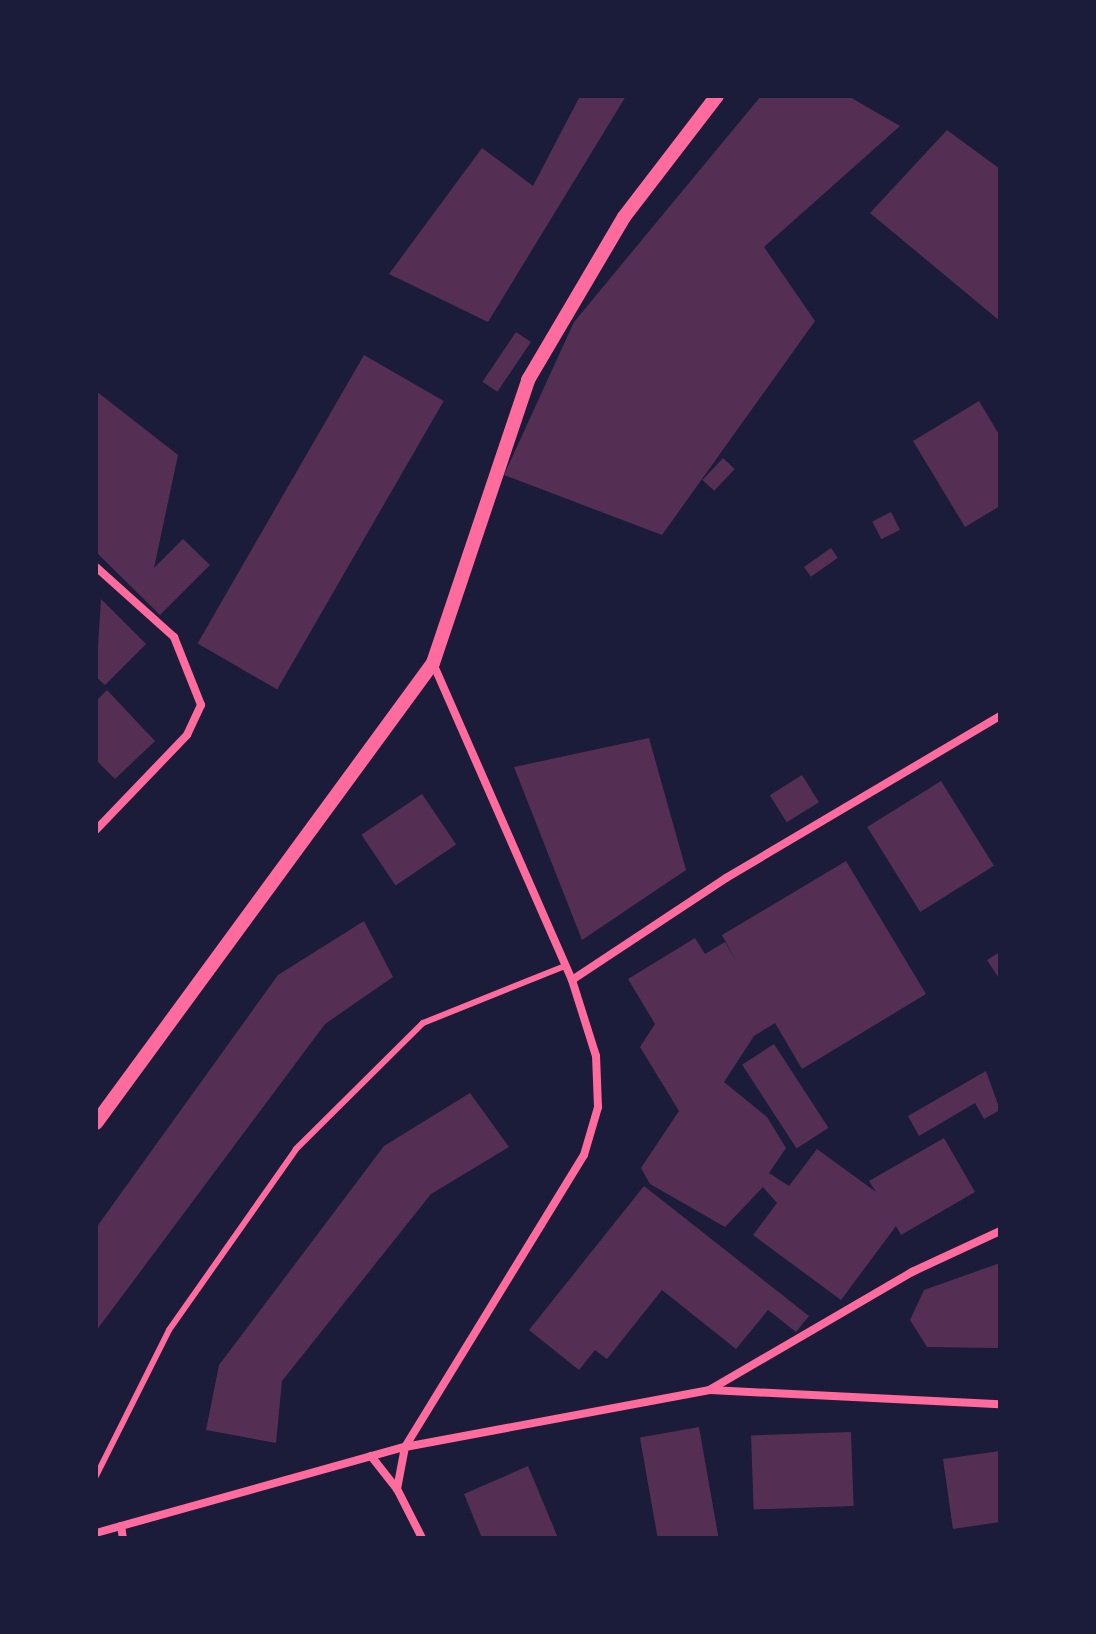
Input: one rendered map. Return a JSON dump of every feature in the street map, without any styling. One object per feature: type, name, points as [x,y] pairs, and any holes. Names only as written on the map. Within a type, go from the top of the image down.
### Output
[{"type":"street","points":[[96,1123],[433,663],[528,380],[624,217],[717,96]]},
{"type":"street","points":[[96,567],[174,637],[201,705],[187,735],[96,830]]},
{"type":"street","points":[[397,1489],[405,1447],[584,1155],[598,1107],[596,1056],[572,980],[433,663]]},
{"type":"street","points":[[572,980],[726,878],[1000,716]]},
{"type":"street","points":[[710,1390],[912,1272],[1000,1231]]},
{"type":"street","points":[[96,1533],[405,1447],[710,1390],[1000,1404]]},
{"type":"street","points":[[371,1456],[397,1489],[422,1538]]},
{"type":"street","points":[[121,1526],[123,1538]]},
{"type":"lane","points":[[96,1476],[169,1330],[296,1149],[423,1023],[565,966]]},
{"type":"building","points":[[580,96],[626,96],[488,322],[389,274],[482,148],[533,186]]},
{"type":"building","points":[[761,96],[848,96],[900,126],[764,247],[815,321],[662,535],[504,475],[574,322]]},
{"type":"building","points":[[947,130],[1000,169],[1000,321],[870,213]]},
{"type":"building","points":[[516,332],[531,342],[497,392],[482,382]]},
{"type":"building","points":[[364,355],[444,401],[277,689],[198,643]]},
{"type":"building","points":[[96,391],[178,455],[154,568],[183,539],[210,565],[160,615],[96,552]]},
{"type":"building","points":[[979,401],[1000,436],[1000,506],[965,527],[913,441]]},
{"type":"building","points":[[723,458],[735,469],[714,491],[703,480]]},
{"type":"building","points":[[891,512],[900,530],[881,539],[872,522]]},
{"type":"building","points":[[831,548],[838,558],[811,577],[804,567]]},
{"type":"building","points":[[101,599],[146,644],[105,685],[96,677]]},
{"type":"building","points":[[107,690],[155,741],[115,779],[96,760],[96,701]]},
{"type":"building","points":[[649,738],[686,870],[582,940],[514,767]]},
{"type":"building","points":[[802,775],[819,802],[787,822],[770,795]]},
{"type":"building","points":[[941,781],[994,866],[920,912],[867,827]]},
{"type":"building","points":[[422,794],[456,845],[396,885],[361,835]]},
{"type":"building","points":[[846,861],[926,994],[802,1069],[775,1023],[754,1036],[724,1082],[767,1117],[786,1148],[769,1173],[789,1186],[817,1149],[876,1192],[869,1181],[944,1138],[975,1192],[901,1235],[896,1226],[841,1300],[753,1235],[777,1203],[763,1187],[725,1227],[650,1184],[641,1168],[679,1111],[640,1047],[655,1024],[628,979],[695,938],[705,954],[725,942],[736,961],[722,935]]},
{"type":"building","points":[[364,921],[393,977],[325,1024],[96,1331],[96,1228],[278,975]]},
{"type":"building","points":[[1000,952],[1000,980],[987,960]]},
{"type":"building","points":[[774,1044],[828,1128],[797,1149],[742,1065]]},
{"type":"building","points":[[986,1071],[1000,1110],[984,1119],[975,1103],[919,1136],[908,1116]]},
{"type":"building","points":[[470,1093],[509,1147],[431,1194],[282,1381],[276,1443],[206,1430],[219,1365],[384,1146]]},
{"type":"building","points":[[644,1186],[809,1316],[796,1332],[768,1310],[736,1349],[662,1290],[607,1359],[595,1350],[579,1370],[529,1330]]},
{"type":"building","points":[[1000,1263],[1000,1348],[927,1347],[910,1320],[924,1290]]},
{"type":"building","points":[[699,1427],[718,1536],[658,1538],[640,1437]]},
{"type":"building","points":[[851,1432],[854,1506],[754,1509],[751,1435]]},
{"type":"building","points":[[1000,1451],[1000,1522],[953,1529],[943,1459]]},
{"type":"building","points":[[528,1466],[558,1538],[482,1538],[464,1494]]}]
